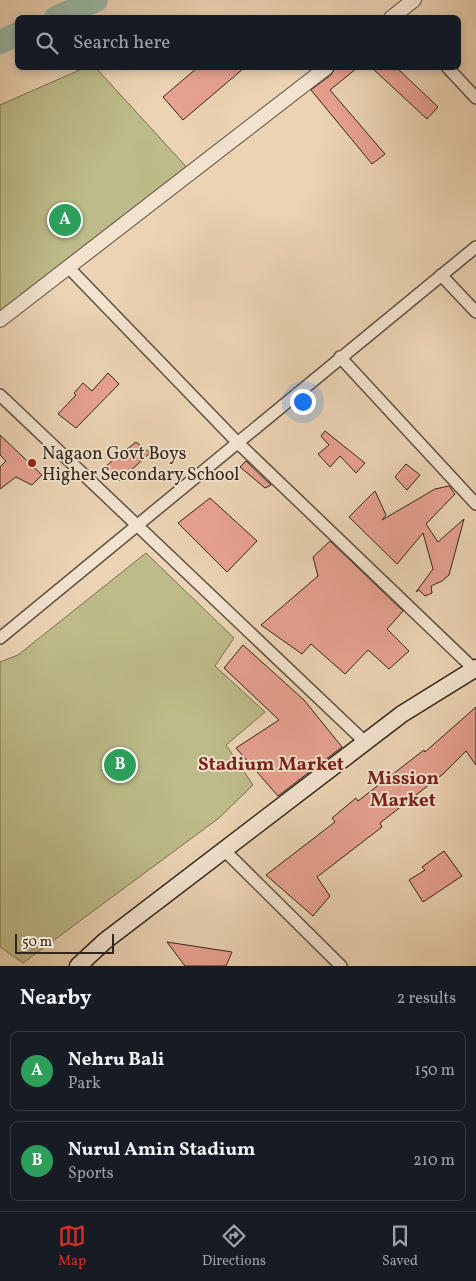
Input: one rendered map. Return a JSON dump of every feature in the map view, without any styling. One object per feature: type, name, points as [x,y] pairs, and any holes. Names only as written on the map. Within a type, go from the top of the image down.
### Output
[{"type":"main road","points":[[78,966],[105,941],[402,714],[476,670]]},
{"type":"street","points":[[398,15],[413,0]]},
{"type":"street","points":[[0,320],[323,70]]},
{"type":"street","points":[[450,70],[476,98]]},
{"type":"street","points":[[0,638],[476,247]]},
{"type":"street","points":[[68,267],[237,442],[476,670]]},
{"type":"street","points":[[441,275],[476,312]]},
{"type":"street","points":[[340,357],[476,504]]},
{"type":"street","points":[[0,394],[365,742]]},
{"type":"street","points":[[224,850],[341,966]]},
{"type":"shaded area","points":[[79,70],[98,70],[191,172],[0,320],[0,105]]},
{"type":"shaded area","points":[[146,553],[234,638],[215,666],[265,712],[226,745],[253,785],[219,818],[23,963],[0,947],[0,662],[18,655]]},
{"type":"building","points":[[195,70],[242,70],[183,120],[163,97]]},
{"type":"building","points":[[334,70],[355,70],[330,90],[385,154],[372,164],[311,90],[331,75]]},
{"type":"building","points":[[374,70],[399,70],[438,107],[427,119]]},
{"type":"building","points":[[108,373],[119,384],[76,428],[58,414],[76,395],[74,393],[83,383],[92,391]]},
{"type":"building","points":[[325,431],[365,463],[356,473],[340,456],[330,467],[318,454],[329,445],[321,436]]},
{"type":"building","points":[[0,435],[42,475],[32,485],[16,477],[0,489],[0,467],[6,461],[0,455]]},
{"type":"building","points":[[136,442],[150,453],[119,481],[106,466]]},
{"type":"building","points":[[246,461],[271,485],[265,488],[240,467]]},
{"type":"building","points":[[406,464],[420,475],[407,490],[395,477]]},
{"type":"building","points":[[449,486],[455,494],[426,524],[438,542],[464,519],[449,575],[431,586],[432,593],[425,596],[419,590],[416,592],[433,569],[423,533],[397,564],[349,517],[375,491],[386,515],[382,520],[435,489]]},
{"type":"building","points":[[210,498],[257,541],[227,572],[178,523]]},
{"type":"building","points":[[330,541],[403,611],[387,629],[409,651],[389,669],[368,650],[345,674],[311,644],[302,654],[261,625],[318,576],[313,557]]},
{"type":"building","points":[[243,645],[304,700],[342,747],[278,796],[236,748],[279,720],[224,668]]},
{"type":"building","points":[[476,707],[476,765],[466,751],[443,774],[380,823],[382,827],[317,877],[330,896],[313,916],[266,875],[335,822],[332,818],[356,798],[358,801],[424,750],[425,752]]},
{"type":"building","points":[[444,851],[462,876],[423,902],[409,880],[425,870],[422,867]]},
{"type":"building","points":[[167,942],[232,952],[226,966],[185,966]]},
{"type":"waterway","points":[[63,15],[96,0]]},
{"type":"waterway","points":[[0,42],[15,35]]},
{"type":"place","name":"Nehru Bali","points":[[65,220]]},
{"type":"place","name":"Nagaon Govt Boys Higher Secondary School","points":[[32,463]]},
{"type":"place","name":"Nurul Amin Stadium","points":[[120,765]]},
{"type":"district","name":"Stadium Market","points":[[271,763]]},
{"type":"district","name":"Mission Market","points":[[403,788]]}]
